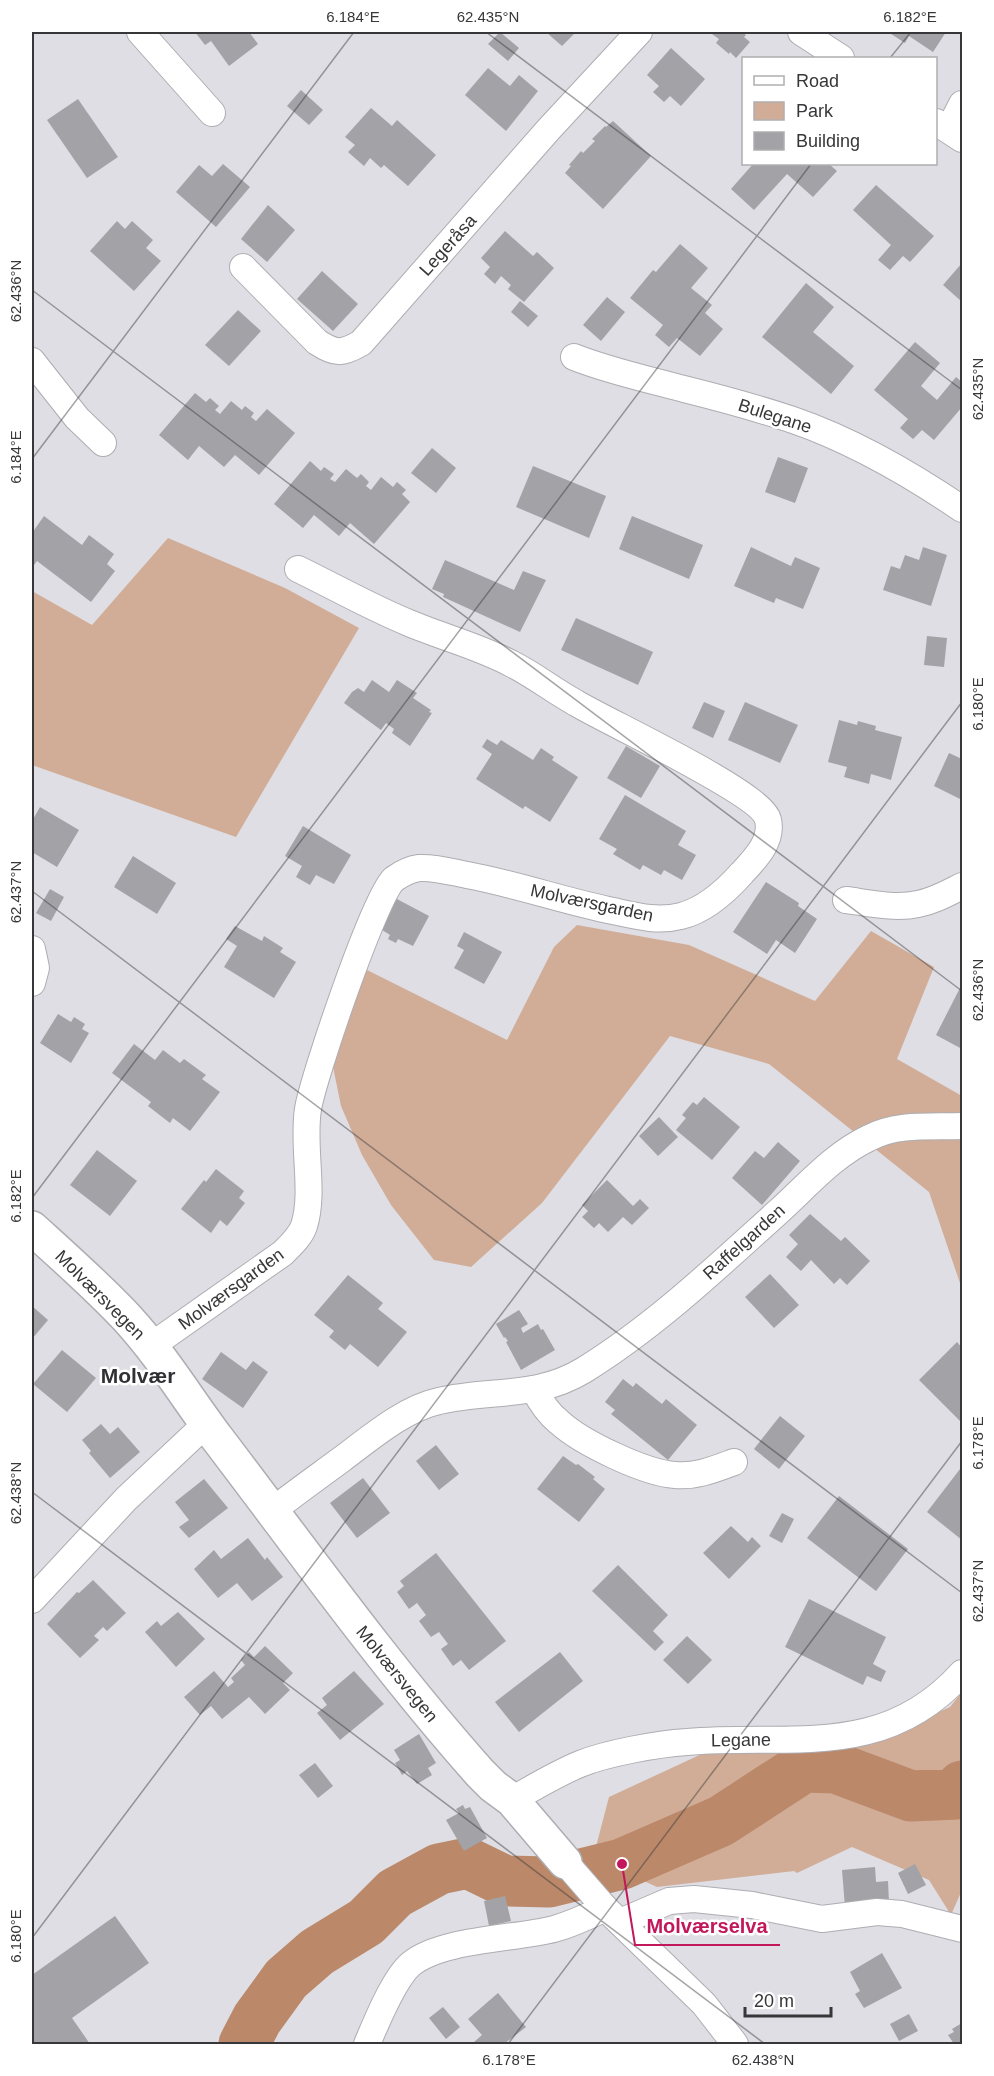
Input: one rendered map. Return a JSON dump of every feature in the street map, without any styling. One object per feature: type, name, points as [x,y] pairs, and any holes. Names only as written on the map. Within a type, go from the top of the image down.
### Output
[{"type":"street","points":[[140,32],[212,113]]},
{"type":"street","name":"Legeråsa","points":[[243,267],[317,342],[337,352],[348,351],[361,343],[383,320],[430,263],[549,129],[639,32]]},
{"type":"street","points":[[801,32],[839,57]]},
{"type":"street","points":[[949,130],[963,104]]},
{"type":"street","name":"Bulegane","points":[[574,357],[599,367],[794,421],[836,437],[914,476],[963,509]]},
{"type":"street","points":[[32,362],[77,418],[103,443]]},
{"type":"street","name":"Molværsgarden","points":[[151,1346],[283,1252],[294,1242],[303,1228],[308,1205],[305,1137],[315,1078],[372,920],[385,891],[393,880],[408,871],[419,868],[440,869],[646,919],[667,919],[683,916],[718,896],[759,854],[766,843],[768,833],[765,813],[749,799],[706,772],[578,705],[510,663],[405,622],[298,569]]},
{"type":"street","points":[[846,900],[902,906],[940,897],[963,886]]},
{"type":"street","points":[[32,949],[36,968],[32,983]]},
{"type":"street","name":"Raffelgarden","points":[[272,1511],[373,1436],[427,1404],[475,1395],[510,1394],[567,1380],[643,1329],[713,1272],[831,1162],[868,1138],[904,1127],[963,1126]]},
{"type":"street","name":"Molværsvegen","points":[[32,1228],[84,1275],[151,1346],[206,1424],[382,1658],[435,1722],[493,1786],[512,1800],[605,1907],[704,2004],[731,2043]]},
{"type":"street","points":[[534,1389],[556,1421],[575,1435],[646,1469],[676,1475],[700,1474],[734,1462]]},
{"type":"street","points":[[32,1600],[126,1499],[206,1424]]},
{"type":"street","name":"Legane","points":[[512,1800],[545,1780],[602,1756],[684,1742],[813,1740],[851,1736],[887,1726],[931,1702],[963,1673]]},
{"type":"street","points":[[367,2044],[400,1978],[411,1964],[439,1949],[554,1929],[580,1920],[605,1907],[694,1899],[740,1903],[822,1919],[877,1912],[902,1914],[963,1929]]},
{"type":"green space","points":[[168,538],[285,588],[359,628],[236,837],[32,765],[32,591],[92,625]]},
{"type":"green space","points":[[577,925],[689,945],[815,1001],[871,931],[934,967],[897,1059],[962,1096],[962,1289],[929,1192],[769,1064],[670,1036],[542,1203],[471,1267],[434,1260],[391,1205],[362,1155],[341,1106],[331,1057],[367,970],[507,1040],[554,947]]},
{"type":"green space","points":[[962,1692],[962,1890],[951,1915],[929,1880],[852,1847],[797,1873],[794,1871],[657,1887],[593,1858],[609,1797],[719,1746],[856,1748],[950,1707]]},
{"type":"building","points":[[195,32],[249,32],[258,44],[229,66],[211,41],[205,45]]},
{"type":"building","points":[[500,32],[519,48],[508,61],[488,44]]},
{"type":"building","points":[[546,32],[576,32],[562,46]]},
{"type":"building","points":[[714,32],[742,32],[750,42],[736,58],[716,43],[719,39],[712,34]]},
{"type":"building","points":[[888,32],[946,32],[933,52],[909,36],[905,43]]},
{"type":"building","points":[[671,48],[705,79],[681,106],[670,96],[664,102],[653,92],[659,86],[647,75]]},
{"type":"building","points":[[488,68],[510,86],[519,75],[538,91],[506,131],[465,95]]},
{"type":"building","points":[[301,90],[323,110],[309,125],[287,106]]},
{"type":"building","points":[[78,99],[118,157],[87,178],[47,120]]},
{"type":"building","points":[[371,108],[392,126],[397,120],[436,155],[408,186],[384,165],[381,168],[370,158],[364,166],[348,152],[355,145],[345,137]]},
{"type":"building","points":[[613,121],[651,156],[603,209],[565,173],[581,151],[583,153],[595,141],[592,139]]},
{"type":"building","points":[[223,164],[250,187],[216,227],[176,192],[199,165],[212,176]]},
{"type":"building","points":[[752,165],[830,165],[837,171],[813,197],[787,174],[754,210],[731,189]]},
{"type":"building","points":[[876,185],[934,236],[910,262],[903,256],[890,270],[878,260],[891,245],[853,210]]},
{"type":"building","points":[[268,205],[295,230],[267,262],[241,239]]},
{"type":"building","points":[[117,221],[125,229],[132,221],[153,240],[146,248],[161,261],[134,291],[90,251]]},
{"type":"building","points":[[505,231],[533,256],[537,252],[554,268],[524,302],[508,289],[511,285],[501,276],[495,284],[484,274],[490,267],[481,258]]},
{"type":"building","points":[[680,244],[708,268],[691,288],[712,305],[705,313],[723,329],[700,356],[677,338],[669,347],[655,335],[663,325],[630,298],[653,270],[656,272]]},
{"type":"building","points":[[962,263],[962,300],[961,301],[943,285]]},
{"type":"building","points":[[322,271],[358,304],[333,331],[297,299]]},
{"type":"building","points":[[806,283],[834,307],[813,332],[854,366],[831,394],[762,337]]},
{"type":"building","points":[[607,297],[625,312],[601,341],[583,325]]},
{"type":"building","points":[[520,301],[538,316],[528,327],[511,312]]},
{"type":"building","points":[[238,310],[261,331],[229,366],[205,345]]},
{"type":"building","points":[[915,342],[940,363],[921,386],[937,400],[956,377],[962,382],[962,407],[934,440],[922,430],[913,439],[900,428],[908,419],[874,390]]},
{"type":"building","points":[[195,393],[206,402],[210,398],[219,406],[215,410],[220,414],[231,401],[242,410],[245,406],[254,413],[251,417],[256,421],[267,409],[295,433],[259,475],[235,455],[224,467],[199,446],[188,460],[159,435]]},
{"type":"building","points":[[432,448],[456,468],[436,493],[411,473]]},
{"type":"building","points":[[778,457],[808,468],[795,503],[765,492]]},
{"type":"building","points":[[310,461],[321,471],[324,467],[334,474],[330,479],[335,482],[346,469],[357,478],[361,474],[369,482],[366,486],[371,490],[381,477],[393,487],[397,482],[406,490],[402,494],[410,502],[374,544],[350,523],[339,536],[314,515],[303,528],[274,504]]},
{"type":"building","points":[[533,466],[606,496],[589,538],[516,507]]},
{"type":"building","points":[[44,516],[82,545],[89,535],[114,554],[107,564],[115,571],[91,602],[37,561],[34,565],[32,563],[32,533]]},
{"type":"building","points":[[632,516],[703,545],[689,579],[619,549]]},
{"type":"building","points":[[751,547],[791,566],[795,557],[820,568],[803,609],[776,598],[774,603],[734,586]]},
{"type":"building","points":[[923,547],[947,555],[931,606],[883,590],[891,566],[900,569],[905,555],[919,560]]},
{"type":"building","points":[[445,560],[514,590],[523,571],[546,580],[520,632],[443,597],[444,594],[432,589]]},
{"type":"building","points":[[576,618],[653,652],[638,685],[561,650]]},
{"type":"building","points":[[927,636],[947,638],[944,667],[924,665]]},
{"type":"building","points":[[372,680],[389,692],[397,680],[417,693],[413,698],[431,710],[429,712],[432,713],[410,746],[392,733],[394,729],[386,723],[381,730],[344,703],[358,688],[364,692]]},
{"type":"building","points":[[704,702],[725,711],[713,738],[692,728]]},
{"type":"building","points":[[745,702],[798,725],[780,763],[728,740]]},
{"type":"building","points":[[839,720],[857,725],[858,721],[876,726],[875,730],[902,737],[891,780],[871,774],[869,784],[844,777],[847,767],[828,762]]},
{"type":"building","points":[[487,739],[497,745],[501,740],[533,760],[541,748],[554,757],[552,760],[578,777],[550,822],[525,806],[523,809],[476,779],[492,754],[482,747]]},
{"type":"building","points":[[626,746],[660,766],[641,798],[607,778]]},
{"type":"building","points":[[949,753],[962,759],[962,800],[934,786]]},
{"type":"building","points":[[625,795],[686,831],[678,845],[696,855],[682,880],[664,870],[661,875],[643,865],[640,870],[613,854],[617,849],[599,839]]},
{"type":"building","points":[[40,807],[79,830],[57,867],[32,852],[32,821]]},
{"type":"building","points":[[303,826],[351,855],[334,884],[316,875],[310,885],[296,877],[302,866],[285,856]]},
{"type":"building","points":[[133,856],[176,883],[157,914],[114,887]]},
{"type":"building","points":[[766,882],[799,903],[798,906],[817,919],[795,953],[776,940],[767,954],[733,932]]},
{"type":"building","points":[[50,889],[64,897],[51,921],[36,913]]},
{"type":"building","points":[[395,898],[429,916],[413,946],[398,939],[396,943],[388,939],[390,935],[379,928]]},
{"type":"building","points":[[235,926],[262,941],[264,936],[283,948],[280,952],[296,962],[274,998],[224,967],[237,946],[226,939]]},
{"type":"building","points":[[464,932],[502,952],[484,984],[454,968],[464,950],[457,946]]},
{"type":"building","points":[[962,984],[962,1049],[936,1035]]},
{"type":"building","points":[[58,1014],[71,1022],[74,1017],[85,1024],[82,1029],[89,1033],[71,1063],[40,1043]]},
{"type":"building","points":[[134,1044],[155,1060],[163,1050],[180,1063],[184,1059],[206,1075],[202,1079],[220,1092],[190,1131],[173,1118],[170,1123],[148,1106],[151,1102],[112,1073]]},
{"type":"building","points":[[704,1097],[740,1127],[712,1160],[676,1130],[686,1118],[682,1115],[693,1102],[697,1105]]},
{"type":"building","points":[[659,1117],[678,1137],[658,1156],[639,1136]]},
{"type":"building","points":[[778,1142],[800,1161],[762,1205],[732,1178],[755,1151],[764,1158]]},
{"type":"building","points":[[97,1150],[137,1181],[110,1216],[70,1185]]},
{"type":"building","points":[[216,1169],[244,1191],[239,1198],[245,1203],[227,1226],[220,1220],[211,1233],[181,1209]]},
{"type":"building","points":[[607,1180],[633,1206],[640,1199],[649,1208],[632,1225],[623,1217],[608,1232],[599,1223],[594,1228],[582,1217],[588,1211],[582,1205]]},
{"type":"building","points":[[810,1214],[841,1241],[845,1237],[870,1261],[847,1285],[840,1278],[834,1284],[811,1260],[801,1271],[786,1257],[798,1244],[789,1235]]},
{"type":"building","points":[[770,1274],[799,1305],[774,1328],[745,1297]]},
{"type":"building","points":[[348,1275],[383,1303],[378,1309],[407,1332],[378,1367],[350,1344],[345,1350],[329,1337],[334,1331],[314,1315]]},
{"type":"building","points":[[32,1306],[48,1320],[32,1339]]},
{"type":"building","points":[[519,1310],[528,1324],[521,1328],[523,1333],[538,1324],[555,1350],[521,1370],[506,1342],[508,1341],[496,1324]]},
{"type":"building","points":[[957,1342],[962,1348],[962,1423],[919,1380]]},
{"type":"building","points":[[62,1350],[96,1378],[67,1412],[33,1384]]},
{"type":"building","points":[[221,1352],[246,1370],[253,1361],[268,1372],[243,1408],[202,1379]]},
{"type":"building","points":[[623,1379],[633,1387],[636,1383],[662,1404],[666,1399],[697,1425],[668,1460],[611,1414],[615,1410],[605,1402]]},
{"type":"building","points":[[780,1416],[805,1436],[779,1469],[754,1449]]},
{"type":"building","points":[[101,1424],[110,1434],[118,1427],[140,1452],[110,1478],[89,1453],[91,1451],[82,1440]]},
{"type":"building","points":[[436,1445],[459,1474],[439,1490],[416,1461]]},
{"type":"building","points":[[563,1456],[595,1477],[593,1479],[605,1489],[579,1522],[537,1489]]},
{"type":"building","points":[[960,1469],[962,1472],[962,1540],[927,1512]]},
{"type":"building","points":[[363,1478],[390,1513],[357,1538],[330,1503]]},
{"type":"building","points":[[204,1479],[228,1508],[189,1538],[179,1527],[189,1520],[175,1502]]},
{"type":"building","points":[[839,1496],[908,1549],[876,1591],[807,1538]]},
{"type":"building","points":[[782,1513],[794,1519],[782,1543],[769,1536]]},
{"type":"building","points":[[731,1526],[748,1542],[752,1537],[761,1546],[729,1579],[703,1553]]},
{"type":"building","points":[[248,1538],[265,1560],[267,1557],[283,1577],[252,1601],[237,1583],[218,1598],[194,1569],[214,1550],[221,1559]]},
{"type":"building","points":[[436,1553],[506,1641],[469,1670],[461,1660],[453,1666],[441,1649],[448,1644],[439,1632],[431,1637],[419,1621],[426,1615],[417,1603],[409,1609],[397,1592],[404,1586],[400,1581]]},
{"type":"building","points":[[618,1565],[668,1615],[653,1631],[664,1642],[655,1651],[592,1591]]},
{"type":"building","points":[[93,1580],[126,1613],[107,1631],[103,1627],[94,1636],[99,1640],[80,1658],[47,1624],[77,1592],[79,1593]]},
{"type":"building","points":[[809,1599],[886,1637],[873,1664],[886,1671],[881,1682],[867,1676],[863,1685],[785,1647]]},
{"type":"building","points":[[178,1612],[205,1639],[176,1667],[145,1632],[157,1621],[161,1626]]},
{"type":"building","points":[[687,1636],[712,1660],[688,1684],[663,1660]]},
{"type":"building","points":[[265,1646],[293,1673],[283,1683],[290,1690],[265,1714],[249,1697],[222,1719],[211,1706],[200,1715],[184,1697],[214,1671],[228,1687],[234,1682],[231,1678],[245,1665],[241,1660],[249,1652],[254,1657]]},
{"type":"building","points":[[560,1652],[583,1681],[519,1732],[495,1702]]},
{"type":"building","points":[[354,1671],[384,1704],[340,1740],[317,1713],[327,1705],[322,1698]]},
{"type":"building","points":[[419,1734],[436,1763],[428,1768],[432,1775],[417,1784],[407,1771],[402,1775],[395,1763],[400,1760],[394,1750]]},
{"type":"building","points":[[315,1763],[333,1786],[318,1798],[299,1775]]},
{"type":"building","points":[[463,1805],[465,1809],[470,1807],[487,1838],[464,1851],[446,1820],[459,1813],[456,1809]]},
{"type":"building","points":[[915,1864],[926,1885],[908,1894],[898,1873]]},
{"type":"building","points":[[875,1867],[876,1882],[888,1881],[889,1902],[845,1907],[842,1870]]},
{"type":"building","points":[[505,1896],[511,1921],[489,1926],[484,1901]]},
{"type":"building","points":[[115,1916],[149,1963],[72,2018],[90,2044],[32,2044],[32,1975]]},
{"type":"building","points":[[882,1953],[902,1988],[864,2008],[855,1994],[860,1991],[850,1972]]},
{"type":"building","points":[[498,1993],[526,2027],[504,2044],[476,2044],[474,2042],[482,2035],[468,2019]]},
{"type":"building","points":[[443,2007],[460,2027],[446,2039],[429,2018]]},
{"type":"building","points":[[909,2014],[918,2031],[899,2041],[890,2024]]},
{"type":"building","points":[[962,2023],[962,2044],[954,2044],[948,2035],[954,2032],[952,2029]]},
{"type":"waterway","points":[[244,2044],[257,2019],[286,1979],[317,1952],[366,1922],[395,1893],[439,1869],[468,1863],[505,1881],[549,1882],[622,1864],[721,1821],[804,1767],[836,1768],[911,1796],[957,1794],[962,1786]]},
{"type":"place","name":"Molværselva","points":[[622,1864]]},
{"type":"district","name":"Molvær","points":[[138,1375]]}]
